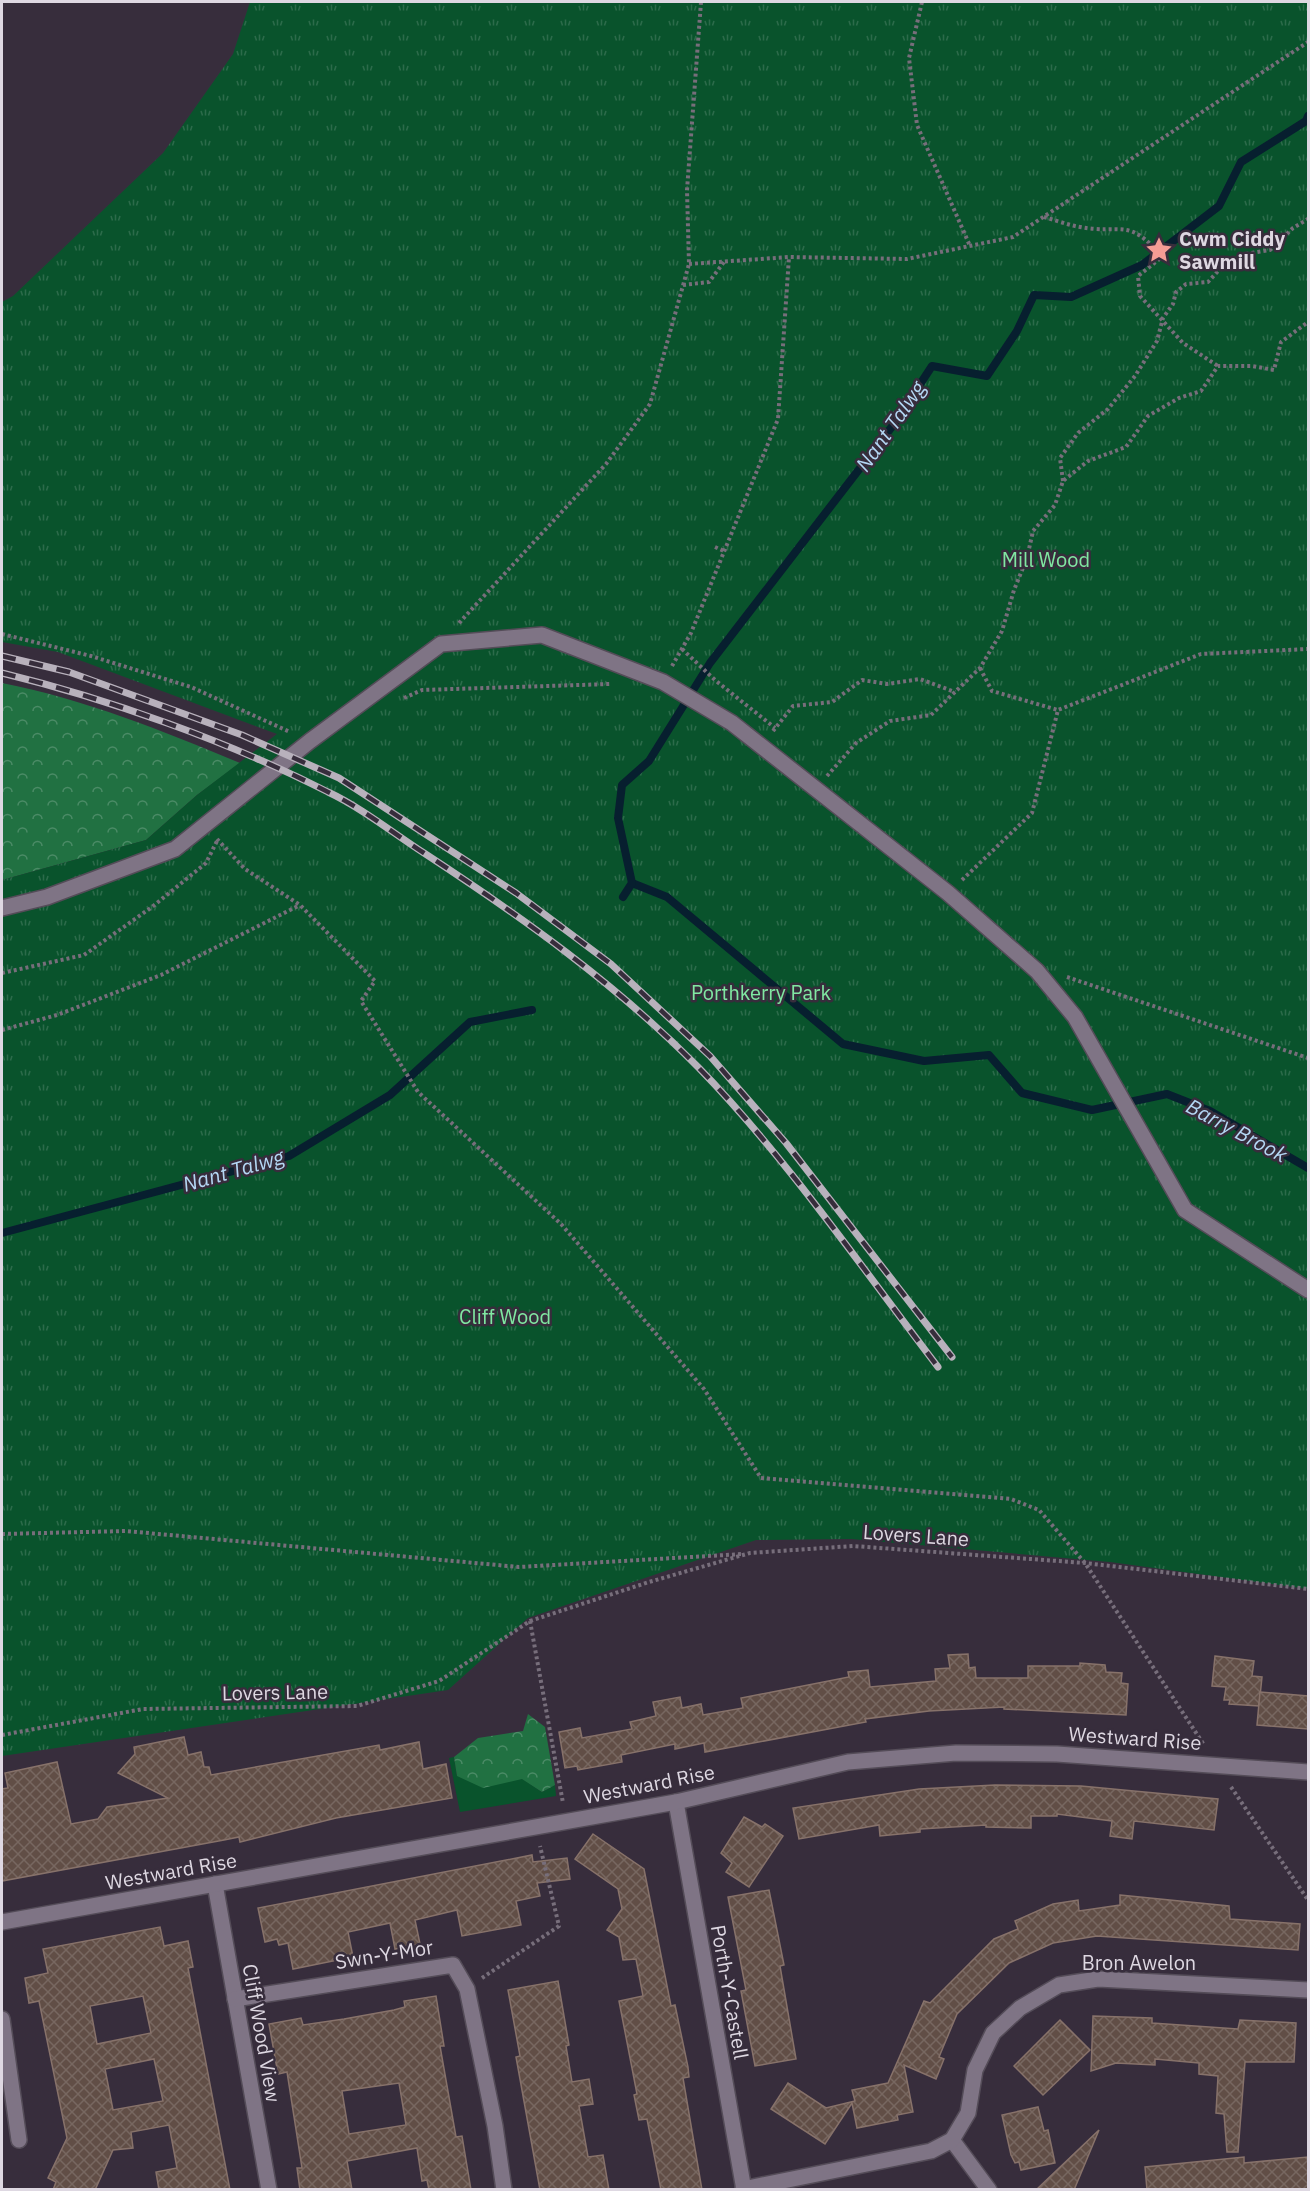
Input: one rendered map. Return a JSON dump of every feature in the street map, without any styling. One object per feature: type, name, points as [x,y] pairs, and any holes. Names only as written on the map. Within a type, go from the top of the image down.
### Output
[{"type":"street","points":[[2,908],[47,897],[174,849],[310,741],[441,644],[542,634],[668,685],[732,723],[948,893],[1037,971],[1075,1017],[1185,1210],[1308,1290]]},
{"type":"street","name":"Westward Rise","points":[[2,1922],[676,1802],[848,1762],[956,1753],[1058,1754],[1308,1772]]},
{"type":"street","name":"Porth-Y-Castell","points":[[676,1802],[744,2189]]},
{"type":"street","name":"Cliff Wood View","points":[[215,1884],[251,2101],[269,2190]]},
{"type":"street","name":"Swn-Y-Mor","points":[[235,1999],[453,1965],[467,1989],[495,2126],[504,2190]]},
{"type":"street","name":"Bron Awelon","points":[[952,2140],[968,2113],[975,2070],[993,2033],[1020,2008],[1059,1985],[1098,1979],[1308,1990]]},
{"type":"street","points":[[2,2019],[19,2139]]},
{"type":"street","points":[[744,2189],[931,2151],[952,2140],[966,2156],[988,2190]]},
{"type":"path","points":[[441,644],[606,464],[650,404],[689,264],[687,190],[701,2]]},
{"type":"path","points":[[922,2],[909,58],[917,125],[970,246]]},
{"type":"path","points":[[689,264],[789,257],[907,259],[1012,237],[1308,42]]},
{"type":"path","points":[[1044,216],[1080,228],[1128,228],[1153,247],[1162,257],[1138,276],[1140,296],[1163,318],[1183,343],[1218,366],[1252,366],[1274,370],[1281,342],[1308,322]]},
{"type":"path","points":[[816,791],[856,743],[890,721],[931,715],[980,668],[1002,631],[1014,590],[1028,558],[1033,531],[1055,505],[1063,481],[1060,459],[1078,433],[1108,409],[1135,376],[1157,341],[1163,318],[1173,304],[1176,292],[1186,284],[1208,282],[1218,271],[1245,254],[1270,250],[1293,228],[1308,219]]},
{"type":"path","points":[[668,685],[778,419],[789,257]]},
{"type":"path","points":[[683,285],[709,282],[724,261]]},
{"type":"path","points":[[1063,481],[1088,461],[1125,447],[1148,416],[1179,398],[1201,391],[1218,366]]},
{"type":"path","points":[[715,547],[724,551]]},
{"type":"path","points":[[2,634],[91,656],[191,687],[310,741]]},
{"type":"path","points":[[682,649],[715,680],[775,728]]},
{"type":"path","points":[[980,668],[992,691],[1058,710],[1201,654],[1308,649]]},
{"type":"path","points":[[761,746],[793,706],[832,702],[862,680],[887,684],[920,679],[956,692]]},
{"type":"path","points":[[401,699],[422,690],[617,683]]},
{"type":"path","points":[[948,893],[1032,813],[1058,710]]},
{"type":"path","points":[[205,826],[245,869],[300,905],[375,981],[361,1001],[418,1092],[561,1224],[704,1389],[761,1478],[1011,1499],[1039,1510],[1085,1563],[1308,1900]]},
{"type":"path","points":[[2,973],[84,955],[152,907],[206,863],[224,832]]},
{"type":"path","points":[[2,1030],[57,1016],[160,975],[300,905]]},
{"type":"path","points":[[1037,971],[1065,976],[1308,1058]]},
{"type":"path","points":[[2,1534],[126,1532],[519,1567],[750,1553]]},
{"type":"path","name":"Lovers Lane","points":[[2,1735],[143,1709],[357,1706],[439,1681],[530,1621],[649,1582],[750,1553],[853,1546],[1085,1563],[1308,1589]]},
{"type":"path","points":[[530,1621],[566,1822]]},
{"type":"path","points":[[467,1989],[559,1926],[545,1867]]},
{"type":"green space","name":"Porthkerry Park","points":[[250,2],[1308,2],[1308,1589],[1110,1562],[851,1539],[756,1540],[528,1618],[448,1690],[2,1756],[2,880],[146,840],[197,795],[277,734],[58,652],[2,642],[2,302],[13,296],[163,153],[233,54]]},
{"type":"green space","points":[[2,683],[93,707],[240,763],[197,795],[146,840],[2,880]]},
{"type":"green space","points":[[528,1714],[545,1727],[555,1785],[542,1792],[522,1779],[483,1788],[457,1776],[454,1757],[478,1738],[523,1731]]},
{"type":"green space","points":[[454,1757],[457,1776],[523,1779],[542,1792],[555,1785],[556,1796],[460,1812],[449,1758]]},
{"type":"building","points":[[968,1654],[969,1668],[975,1667],[976,1678],[1028,1678],[1028,1666],[1080,1666],[1080,1663],[1105,1665],[1106,1672],[1122,1673],[1121,1683],[1128,1684],[1126,1715],[1004,1709],[1004,1707],[929,1711],[865,1719],[866,1722],[705,1752],[704,1743],[675,1749],[675,1744],[621,1755],[622,1762],[578,1770],[577,1766],[565,1768],[559,1732],[580,1728],[582,1738],[632,1729],[630,1722],[656,1716],[653,1702],[680,1697],[682,1708],[701,1704],[703,1715],[743,1708],[741,1698],[849,1677],[848,1672],[868,1670],[870,1687],[936,1681],[935,1669],[950,1668],[948,1655]]},
{"type":"building","points":[[1215,1656],[1254,1661],[1252,1676],[1262,1677],[1259,1706],[1229,1704],[1230,1700],[1224,1700],[1226,1687],[1212,1686]]},
{"type":"building","points":[[1260,1692],[1308,1696],[1308,1729],[1257,1725]]},
{"type":"building","points":[[184,1737],[188,1755],[201,1752],[204,1767],[209,1767],[211,1775],[379,1745],[380,1750],[419,1742],[423,1769],[446,1764],[452,1798],[336,1818],[240,1842],[239,1837],[2,1881],[2,1789],[8,1788],[5,1773],[57,1762],[71,1824],[98,1819],[107,1807],[168,1798],[118,1773],[135,1754],[134,1747]]},
{"type":"building","points":[[995,1785],[1081,1786],[1218,1799],[1214,1830],[1134,1821],[1132,1839],[1110,1836],[1112,1821],[1057,1814],[1057,1816],[1031,1816],[1031,1828],[986,1827],[986,1825],[920,1829],[920,1832],[880,1836],[879,1825],[799,1839],[793,1808],[919,1789]]},
{"type":"building","points":[[744,1817],[762,1827],[765,1824],[783,1836],[749,1887],[726,1872],[732,1863],[721,1853]]},
{"type":"building","points":[[593,1834],[644,1869],[671,2006],[675,2005],[688,2067],[689,2077],[683,2078],[702,2190],[661,2190],[647,2119],[639,2120],[634,2095],[637,2094],[619,2001],[643,1996],[636,1959],[623,1960],[619,1937],[607,1930],[622,1909],[618,1889],[575,1859]]},
{"type":"building","points":[[532,1855],[533,1862],[567,1858],[570,1879],[537,1883],[540,1896],[516,1901],[521,1925],[462,1936],[457,1910],[415,1920],[420,1944],[395,1949],[390,1923],[348,1932],[353,1957],[293,1969],[288,1943],[279,1945],[277,1939],[265,1942],[258,1908]]},
{"type":"building","points":[[769,1890],[784,1965],[780,1966],[796,2059],[755,2066],[741,1991],[746,1990],[728,1897]]},
{"type":"building","points":[[1120,1895],[1229,1906],[1230,1919],[1300,1924],[1298,1950],[1097,1936],[1053,1943],[1009,1963],[957,2014],[939,2057],[944,2059],[936,2079],[904,2065],[913,2112],[897,2115],[898,2120],[857,2128],[852,2103],[825,2144],[771,2109],[788,2083],[826,2108],[855,2101],[852,2090],[888,2083],[924,2001],[930,2003],[994,1939],[1018,1929],[1015,1921],[1053,1904],[1078,1900],[1079,1911],[1120,1905]]},
{"type":"building","points":[[160,1927],[164,1946],[188,1941],[193,1967],[188,1968],[230,2190],[159,2190],[156,2172],[177,2168],[169,2125],[131,2132],[133,2148],[113,2150],[95,2190],[53,2190],[56,2182],[48,2178],[67,2138],[39,2001],[29,2003],[25,1978],[48,1973],[43,1949]],"holes":[[[143,1996],[151,2033],[97,2044],[90,2006]],[[154,2059],[163,2101],[113,2110],[105,2069]]]},
{"type":"building","points":[[558,1981],[569,2045],[566,2046],[572,2082],[589,2079],[593,2104],[579,2106],[588,2157],[603,2155],[609,2190],[540,2190],[516,2057],[520,2056],[508,1990]]},
{"type":"building","points":[[436,1996],[444,2046],[440,2046],[456,2137],[462,2136],[471,2190],[429,2190],[427,2180],[422,2181],[417,2148],[347,2161],[352,2190],[300,2190],[297,2168],[302,2168],[287,2072],[278,2074],[269,2024],[301,2018],[303,2025],[344,2019],[405,2007],[404,2001]],"holes":[[[399,2083],[406,2125],[349,2134],[342,2091]]]},
{"type":"building","points":[[1093,2016],[1152,2018],[1152,2023],[1238,2029],[1240,2020],[1296,2023],[1294,2062],[1245,2062],[1238,2152],[1227,2152],[1224,2114],[1216,2113],[1218,2076],[1199,2074],[1199,2063],[1155,2059],[1155,2065],[1116,2063],[1091,2071]]},
{"type":"building","points":[[1060,2020],[1090,2050],[1043,2095],[1014,2066]]},
{"type":"building","points":[[1038,2107],[1044,2131],[1048,2130],[1055,2163],[1021,2170],[1019,2162],[1015,2163],[1011,2155],[1002,2115]]},
{"type":"building","points":[[1099,2130],[1074,2190],[1036,2190]]},
{"type":"building","points":[[1244,2157],[1244,2163],[1308,2157],[1308,2190],[1147,2190],[1145,2167]]},
{"type":"waterway","name":"Nant Talwg","points":[[623,897],[632,883],[618,818],[622,785],[649,761],[710,663],[894,424],[932,366],[987,376],[1017,331],[1034,295],[1071,297],[1142,265],[1219,206],[1241,162],[1306,121],[1308,116]]},
{"type":"waterway","name":"Barry Brook","points":[[632,883],[667,897],[843,1044],[924,1061],[989,1055],[1022,1093],[1092,1110],[1167,1094],[1210,1111],[1308,1168]]},
{"type":"waterway","name":"Nant Talwg","points":[[2,1233],[289,1156],[390,1095],[470,1022],[532,1010]]},
{"type":"railway","points":[[2,656],[69,672],[242,735],[339,778],[516,893],[611,964],[710,1056],[786,1143],[952,1357]]},
{"type":"railway","points":[[2,673],[126,709],[210,739],[341,798],[532,927],[634,1008],[698,1067],[730,1101],[822,1213],[938,1367]]},
{"type":"place","name":"Cwm Ciddy Sawmill","points":[[1159,250]]},
{"type":"park label","name":"Mill Wood","points":[[1046,559]]},
{"type":"park label","name":"Cliff Wood","points":[[505,1316]]}]
